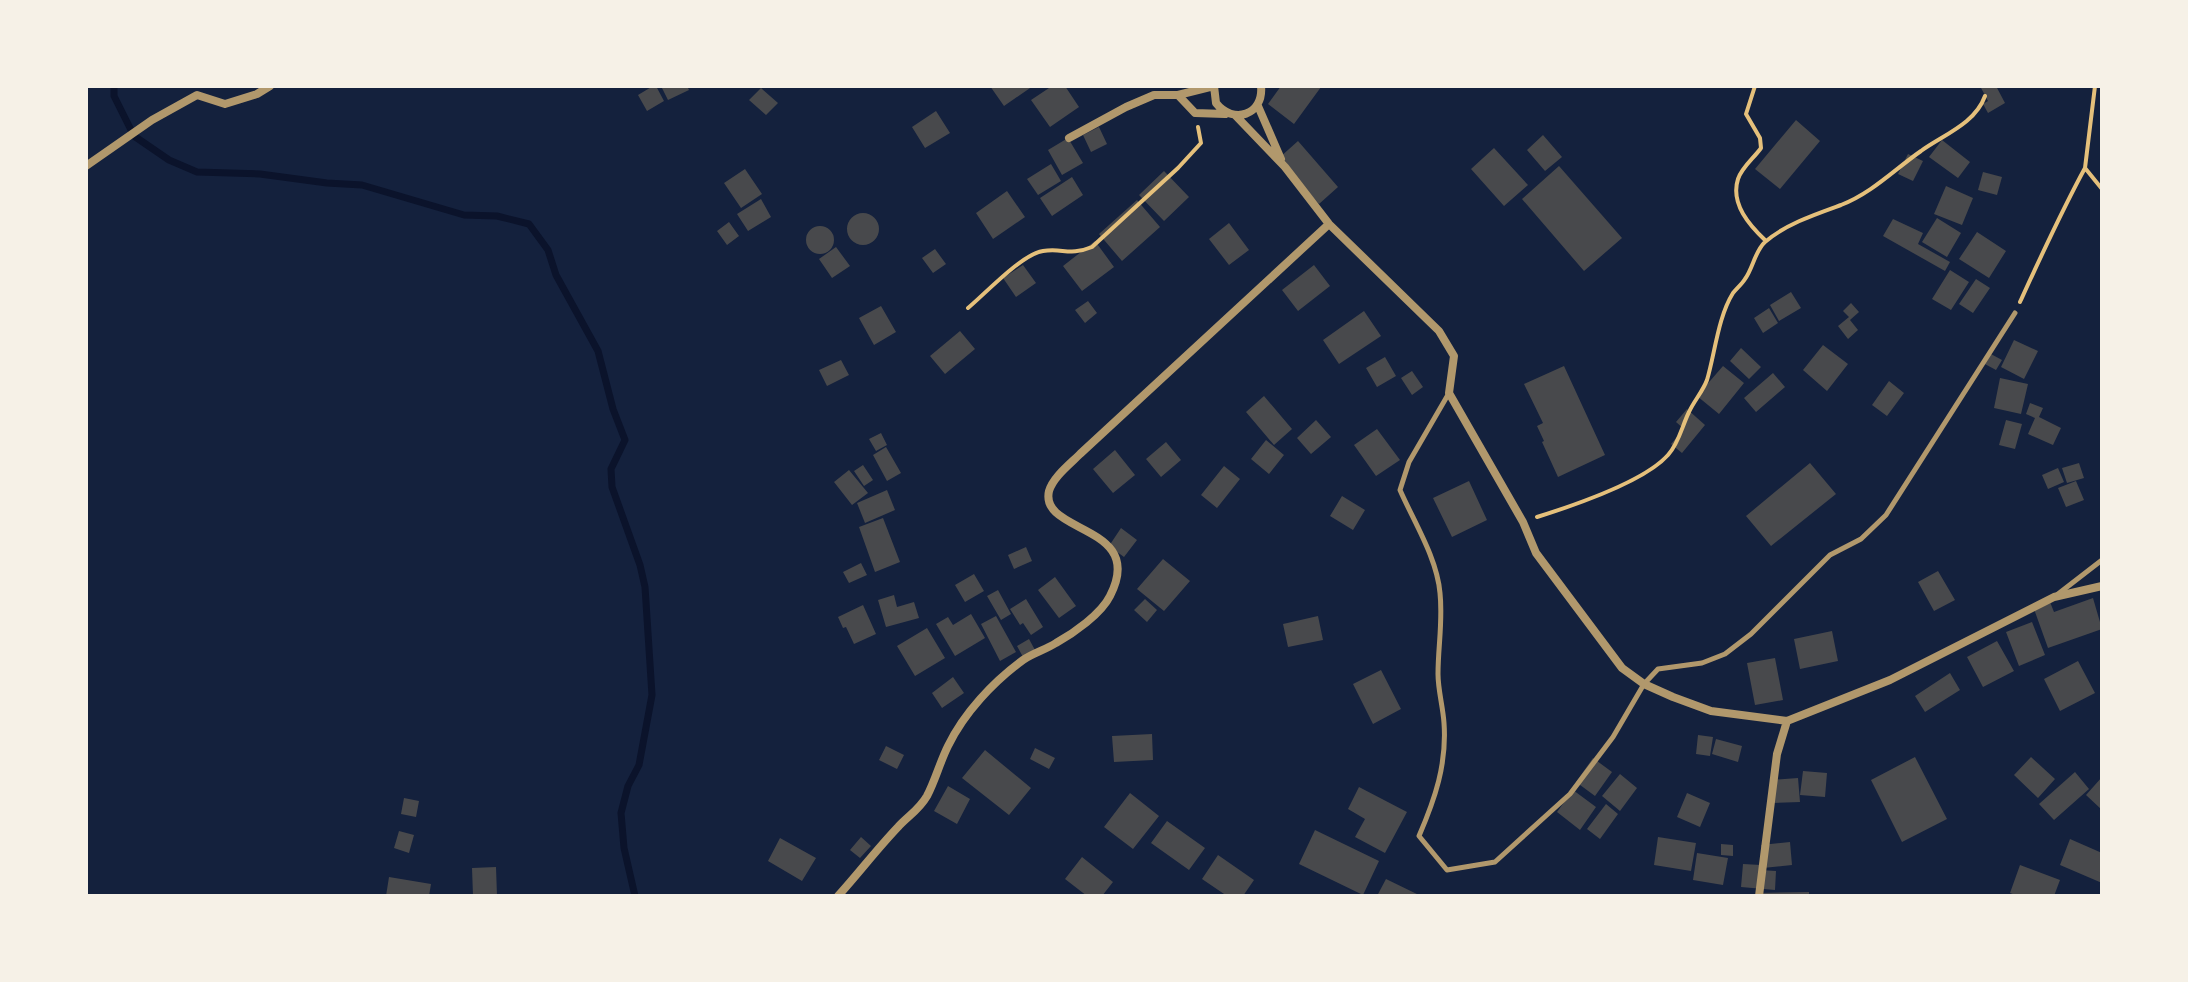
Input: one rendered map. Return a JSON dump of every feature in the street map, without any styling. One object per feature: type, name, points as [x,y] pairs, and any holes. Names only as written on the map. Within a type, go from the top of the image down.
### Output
[{"type":"street","points":[[86,166],[152,120],[197,95],[225,104],[257,94],[270,86]]},
{"type":"street","points":[[1069,138],[1154,95],[1178,95],[1214,86],[1216,103],[1285,167],[1329,224],[1439,331],[1454,356],[1449,393],[1523,522],[1536,553],[1622,668],[1644,684],[1711,711],[1787,721],[1890,680],[2054,597],[2102,586]]},
{"type":"street","points":[[1263,87],[1258,106],[1285,167]]},
{"type":"street","points":[[1178,95],[1195,113],[1244,116],[1258,106]]},
{"type":"street","points":[[838,896],[899,826],[917,811],[927,796],[949,742],[976,704],[1025,659],[1057,643],[1087,621],[1109,599],[1116,581],[1117,561],[1102,537],[1075,526],[1051,505],[1049,493],[1055,480],[1329,224]]},
{"type":"street","points":[[1759,896],[1777,754],[1787,721]]},
{"type":"lane","points":[[1449,393],[1409,462],[1400,490],[1431,560],[1440,590],[1442,631],[1438,675],[1444,723],[1444,767],[1419,836],[1447,870],[1495,862],[1570,794],[1613,737],[1644,684],[1658,669],[1702,663],[1725,654],[1751,634],[1830,555],[1861,539],[1886,515],[2015,313]]},
{"type":"lane","points":[[2054,597],[2102,560]]},
{"type":"path","points":[[1755,86],[1746,114],[1760,138],[1761,148],[1744,169],[1737,189],[1746,222],[1766,241]]},
{"type":"path","points":[[2015,313],[2040,252],[2053,234],[2085,168],[2095,86]]},
{"type":"path","points":[[1523,522],[1578,504],[1630,480],[1667,457],[1706,383],[1714,345],[1732,294],[1746,277],[1766,241],[1809,216],[1842,205],[1900,170],[1920,152],[1962,126],[1985,96]]},
{"type":"path","points":[[968,308],[1026,259],[1042,251],[1077,253],[1092,247],[1201,143],[1195,113]]},
{"type":"path","points":[[2085,168],[2102,189]]},
{"type":"building","points":[[656,86],[664,101],[647,111],[638,95]]},
{"type":"building","points":[[661,86],[687,86],[689,90],[668,100]]},
{"type":"building","points":[[990,86],[1033,86],[1004,106]]},
{"type":"building","points":[[1052,86],[1065,86],[1079,107],[1050,127],[1031,100]]},
{"type":"building","points":[[1281,86],[1321,87],[1294,124],[1268,104]]},
{"type":"building","points":[[1980,86],[1996,86],[2005,103],[1988,113],[1983,104],[1988,101]]},
{"type":"building","points":[[761,88],[778,103],[766,115],[749,100]]},
{"type":"building","points":[[936,111],[950,133],[925,148],[912,127]]},
{"type":"building","points":[[1796,120],[1820,141],[1780,189],[1755,169]]},
{"type":"building","points":[[1099,127],[1107,144],[1091,152],[1083,135]]},
{"type":"building","points":[[1543,135],[1562,157],[1545,171],[1527,150]]},
{"type":"building","points":[[1068,138],[1083,163],[1062,175],[1048,150]]},
{"type":"building","points":[[1942,140],[1970,162],[1958,178],[1929,157]]},
{"type":"building","points":[[1298,141],[1338,187],[1319,204],[1279,158]]},
{"type":"building","points":[[1494,148],[1528,185],[1504,206],[1471,169]]},
{"type":"building","points":[[1908,154],[1923,161],[1913,181],[1898,174]]},
{"type":"building","points":[[1051,164],[1061,181],[1038,195],[1027,179]]},
{"type":"building","points":[[1559,166],[1622,238],[1584,271],[1522,199]]},
{"type":"building","points":[[745,169],[762,194],[741,208],[724,183]]},
{"type":"building","points":[[1164,171],[1189,197],[1164,221],[1139,195]]},
{"type":"building","points":[[1983,172],[2002,177],[1997,195],[1978,190]]},
{"type":"building","points":[[1072,177],[1083,195],[1052,216],[1040,198]]},
{"type":"building","points":[[1946,186],[1973,198],[1962,225],[1934,214]]},
{"type":"building","points":[[1007,191],[1025,217],[993,239],[976,213]]},
{"type":"building","points":[[761,199],[771,217],[748,231],[737,214]]},
{"type":"building","points":[[1137,200],[1160,227],[1122,261],[1099,234]]},
{"type":"building","points":[[863,213],[875,217],[879,229],[875,241],[863,245],[851,241],[847,229],[851,217]]},
{"type":"building","points":[[1937,218],[1961,233],[1947,257],[1922,242]]},
{"type":"building","points":[[1893,219],[1923,233],[1918,244],[1950,262],[1945,271],[1883,236]]},
{"type":"building","points":[[729,222],[739,236],[727,245],[717,231]]},
{"type":"building","points":[[1229,223],[1249,250],[1229,265],[1209,239]]},
{"type":"building","points":[[820,226],[830,230],[834,240],[830,250],[820,254],[810,250],[806,240],[810,230]]},
{"type":"building","points":[[1977,232],[2006,251],[1989,278],[1959,259]]},
{"type":"building","points":[[1095,241],[1114,267],[1082,291],[1063,266]]},
{"type":"building","points":[[836,247],[850,266],[832,278],[819,259]]},
{"type":"building","points":[[935,249],[946,264],[933,273],[922,258]]},
{"type":"building","points":[[1023,265],[1036,283],[1016,297],[1003,278]]},
{"type":"building","points":[[1314,265],[1330,286],[1298,311],[1282,290]]},
{"type":"building","points":[[1950,270],[1969,282],[1951,310],[1932,299]]},
{"type":"building","points":[[1976,279],[1990,288],[1973,313],[1959,304]]},
{"type":"building","points":[[1791,292],[1801,308],[1779,321],[1770,305]]},
{"type":"building","points":[[1088,301],[1097,313],[1085,323],[1075,310]]},
{"type":"building","points":[[1851,303],[1859,312],[1850,320],[1858,330],[1848,339],[1838,326],[1849,317],[1843,311]]},
{"type":"building","points":[[881,306],[896,332],[874,345],[859,318]]},
{"type":"building","points":[[1769,308],[1778,323],[1763,333],[1754,318]]},
{"type":"building","points":[[1364,311],[1381,336],[1339,364],[1323,340]]},
{"type":"building","points":[[960,331],[975,349],[945,374],[930,356]]},
{"type":"building","points":[[2014,340],[2038,351],[2024,379],[2001,367]]},
{"type":"building","points":[[1823,345],[1848,364],[1827,391],[1803,370]]},
{"type":"building","points":[[1741,348],[1761,367],[1749,379],[1730,361]]},
{"type":"building","points":[[1989,353],[2002,360],[1996,370],[1983,363]]},
{"type":"building","points":[[1385,357],[1396,376],[1377,387],[1366,368]]},
{"type":"building","points":[[841,360],[849,375],[827,386],[819,370]]},
{"type":"building","points":[[1564,366],[1605,455],[1558,477],[1537,426],[1543,423],[1524,384]]},
{"type":"building","points":[[1723,366],[1744,383],[1719,414],[1697,396]]},
{"type":"building","points":[[1412,371],[1423,387],[1412,395],[1401,378]]},
{"type":"building","points":[[1773,373],[1785,387],[1756,412],[1744,398]]},
{"type":"building","points":[[2000,378],[2028,384],[2021,414],[1994,408]]},
{"type":"building","points":[[1889,381],[1904,393],[1887,416],[1872,405]]},
{"type":"building","points":[[1264,396],[1292,429],[1274,445],[1246,412]]},
{"type":"building","points":[[2030,403],[2043,408],[2039,417],[2061,428],[2053,445],[2028,434],[2035,418],[2026,414]]},
{"type":"building","points":[[1687,409],[1705,425],[1682,453],[1671,444],[1684,429],[1676,422]]},
{"type":"building","points":[[1316,420],[1331,437],[1311,454],[1297,438]]},
{"type":"building","points":[[2006,420],[2022,424],[2015,449],[1999,445]]},
{"type":"building","points":[[1377,429],[1400,460],[1376,476],[1354,445]]},
{"type":"building","points":[[881,433],[887,445],[876,451],[869,439]]},
{"type":"building","points":[[1266,440],[1284,455],[1269,474],[1251,459]]},
{"type":"building","points":[[1166,442],[1181,460],[1161,477],[1146,459]]},
{"type":"building","points":[[886,447],[901,473],[887,481],[873,455]]},
{"type":"building","points":[[1115,450],[1135,475],[1113,493],[1093,469]]},
{"type":"building","points":[[1810,463],[1836,494],[1771,546],[1746,516]]},
{"type":"building","points":[[2079,463],[2084,478],[2067,483],[2062,468]]},
{"type":"building","points":[[863,465],[873,480],[864,486],[854,471]]},
{"type":"building","points":[[1224,466],[1240,479],[1217,508],[1201,495]]},
{"type":"building","points":[[2058,468],[2064,482],[2048,489],[2042,475]]},
{"type":"building","points":[[849,470],[868,493],[852,505],[834,482]]},
{"type":"building","points":[[1469,481],[1487,520],[1452,537],[1433,498]]},
{"type":"building","points":[[2076,481],[2084,500],[2066,507],[2058,488]]},
{"type":"building","points":[[887,490],[895,510],[865,523],[857,503]]},
{"type":"building","points":[[1342,496],[1365,510],[1353,530],[1330,516]]},
{"type":"building","points":[[883,518],[900,562],[875,572],[859,527]]},
{"type":"building","points":[[1121,528],[1137,540],[1124,557],[1109,546]]},
{"type":"building","points":[[1026,547],[1032,561],[1014,569],[1008,555]]},
{"type":"building","points":[[1163,559],[1190,581],[1164,611],[1137,589]]},
{"type":"building","points":[[861,563],[867,575],[849,583],[843,572]]},
{"type":"building","points":[[1938,571],[1955,600],[1934,611],[1918,582]]},
{"type":"building","points":[[974,574],[984,591],[965,602],[955,585]]},
{"type":"building","points":[[1055,577],[1076,606],[1059,618],[1038,590]]},
{"type":"building","points":[[998,590],[1011,614],[1001,620],[987,596]]},
{"type":"building","points":[[894,595],[897,607],[914,602],[919,618],[886,627],[878,600]]},
{"type":"building","points":[[2093,598],[2102,629],[2048,648],[2034,609],[2050,602],[2054,612]]},
{"type":"building","points":[[1026,599],[1043,627],[1031,635],[1010,609]]},
{"type":"building","points":[[1145,599],[1157,610],[1147,622],[1134,610]]},
{"type":"building","points":[[863,605],[876,634],[854,644],[838,617]]},
{"type":"building","points":[[971,614],[985,638],[955,656],[936,624],[948,617],[953,625]]},
{"type":"building","points":[[996,616],[1016,652],[1000,661],[981,624]]},
{"type":"building","points":[[1318,616],[1323,640],[1288,647],[1283,624]]},
{"type":"building","points":[[2032,622],[2045,655],[2019,666],[2006,632]]},
{"type":"building","points":[[927,628],[945,658],[915,676],[897,646]]},
{"type":"building","points":[[1832,631],[1838,661],[1800,669],[1794,639]]},
{"type":"building","points":[[1029,639],[1035,650],[1023,657],[1017,646]]},
{"type":"building","points":[[1997,641],[2014,671],[1983,687],[1967,657]]},
{"type":"building","points":[[1775,658],[1783,700],[1755,705],[1747,663]]},
{"type":"building","points":[[2078,661],[2095,693],[2060,711],[2044,679]]},
{"type":"building","points":[[1381,670],[1401,709],[1373,724],[1353,684]]},
{"type":"building","points":[[1950,673],[1960,690],[1925,712],[1915,696]]},
{"type":"building","points":[[953,677],[964,693],[942,708],[932,693]]},
{"type":"building","points":[[1152,734],[1153,760],[1114,762],[1112,736]]},
{"type":"building","points":[[1698,735],[1713,737],[1710,756],[1696,754]]},
{"type":"building","points":[[1716,739],[1742,746],[1738,762],[1712,754]]},
{"type":"building","points":[[886,746],[904,755],[897,769],[879,760]]},
{"type":"building","points":[[1035,748],[1055,758],[1049,769],[1030,759]]},
{"type":"building","points":[[985,750],[1031,788],[1009,815],[962,778]]},
{"type":"building","points":[[1915,757],[1947,819],[1902,842],[1871,780]]},
{"type":"building","points":[[2031,757],[2055,779],[2038,798],[2014,775]]},
{"type":"building","points":[[1593,758],[1612,772],[1595,796],[1576,782]]},
{"type":"building","points":[[1803,771],[1827,773],[1825,797],[1800,795]]},
{"type":"building","points":[[2075,772],[2089,789],[2054,820],[2039,804]]},
{"type":"building","points":[[1620,774],[1637,788],[1620,811],[1602,796]]},
{"type":"building","points":[[2102,777],[2102,810],[2086,795]]},
{"type":"building","points":[[1798,778],[1800,802],[1771,803],[1770,780]]},
{"type":"building","points":[[948,786],[970,799],[957,824],[934,811]]},
{"type":"building","points":[[1359,787],[1407,812],[1385,853],[1355,837],[1365,819],[1348,809]]},
{"type":"building","points":[[1573,790],[1596,807],[1580,830],[1557,812]]},
{"type":"building","points":[[1130,793],[1159,816],[1133,849],[1104,827]]},
{"type":"building","points":[[1687,793],[1710,803],[1700,827],[1677,817]]},
{"type":"building","points":[[404,798],[419,801],[416,817],[401,814]]},
{"type":"building","points":[[1606,804],[1618,814],[1600,839],[1587,829]]},
{"type":"building","points":[[1167,821],[1205,848],[1189,870],[1151,843]]},
{"type":"building","points":[[1315,830],[1379,861],[1363,895],[1299,864]]},
{"type":"building","points":[[399,831],[414,835],[409,853],[394,848]]},
{"type":"building","points":[[861,837],[871,846],[860,858],[850,850]]},
{"type":"building","points":[[1658,837],[1696,843],[1691,871],[1654,865]]},
{"type":"building","points":[[780,838],[816,858],[802,881],[768,861]]},
{"type":"building","points":[[2070,839],[2102,853],[2102,883],[2060,865]]},
{"type":"building","points":[[1790,842],[1792,865],[1763,868],[1761,845]]},
{"type":"building","points":[[1721,844],[1733,845],[1733,856],[1721,855]]},
{"type":"building","points":[[1697,853],[1728,858],[1723,885],[1693,880]]},
{"type":"building","points":[[1218,855],[1254,880],[1243,896],[1227,896],[1202,879]]},
{"type":"building","points":[[1082,857],[1113,882],[1102,896],[1087,896],[1065,879]]},
{"type":"building","points":[[1743,864],[1761,865],[1760,870],[1776,871],[1775,890],[1741,887]]},
{"type":"building","points":[[2020,865],[2060,880],[2054,896],[2018,896],[2010,893]]},
{"type":"building","points":[[496,867],[497,896],[473,896],[472,868]]},
{"type":"building","points":[[389,877],[431,884],[429,896],[386,896]]},
{"type":"building","points":[[1386,879],[1421,896],[1377,896]]},
{"type":"building","points":[[1809,892],[1809,896],[1758,896],[1758,893]]},
{"type":"waterway","points":[[114,86],[114,96],[134,136],[169,160],[197,172],[260,174],[362,185],[464,215],[497,216],[529,224],[548,250],[556,275],[598,351],[613,409],[625,440],[611,469],[612,487],[645,587],[652,695],[639,765],[628,786],[621,813],[624,848],[635,896]]}]
